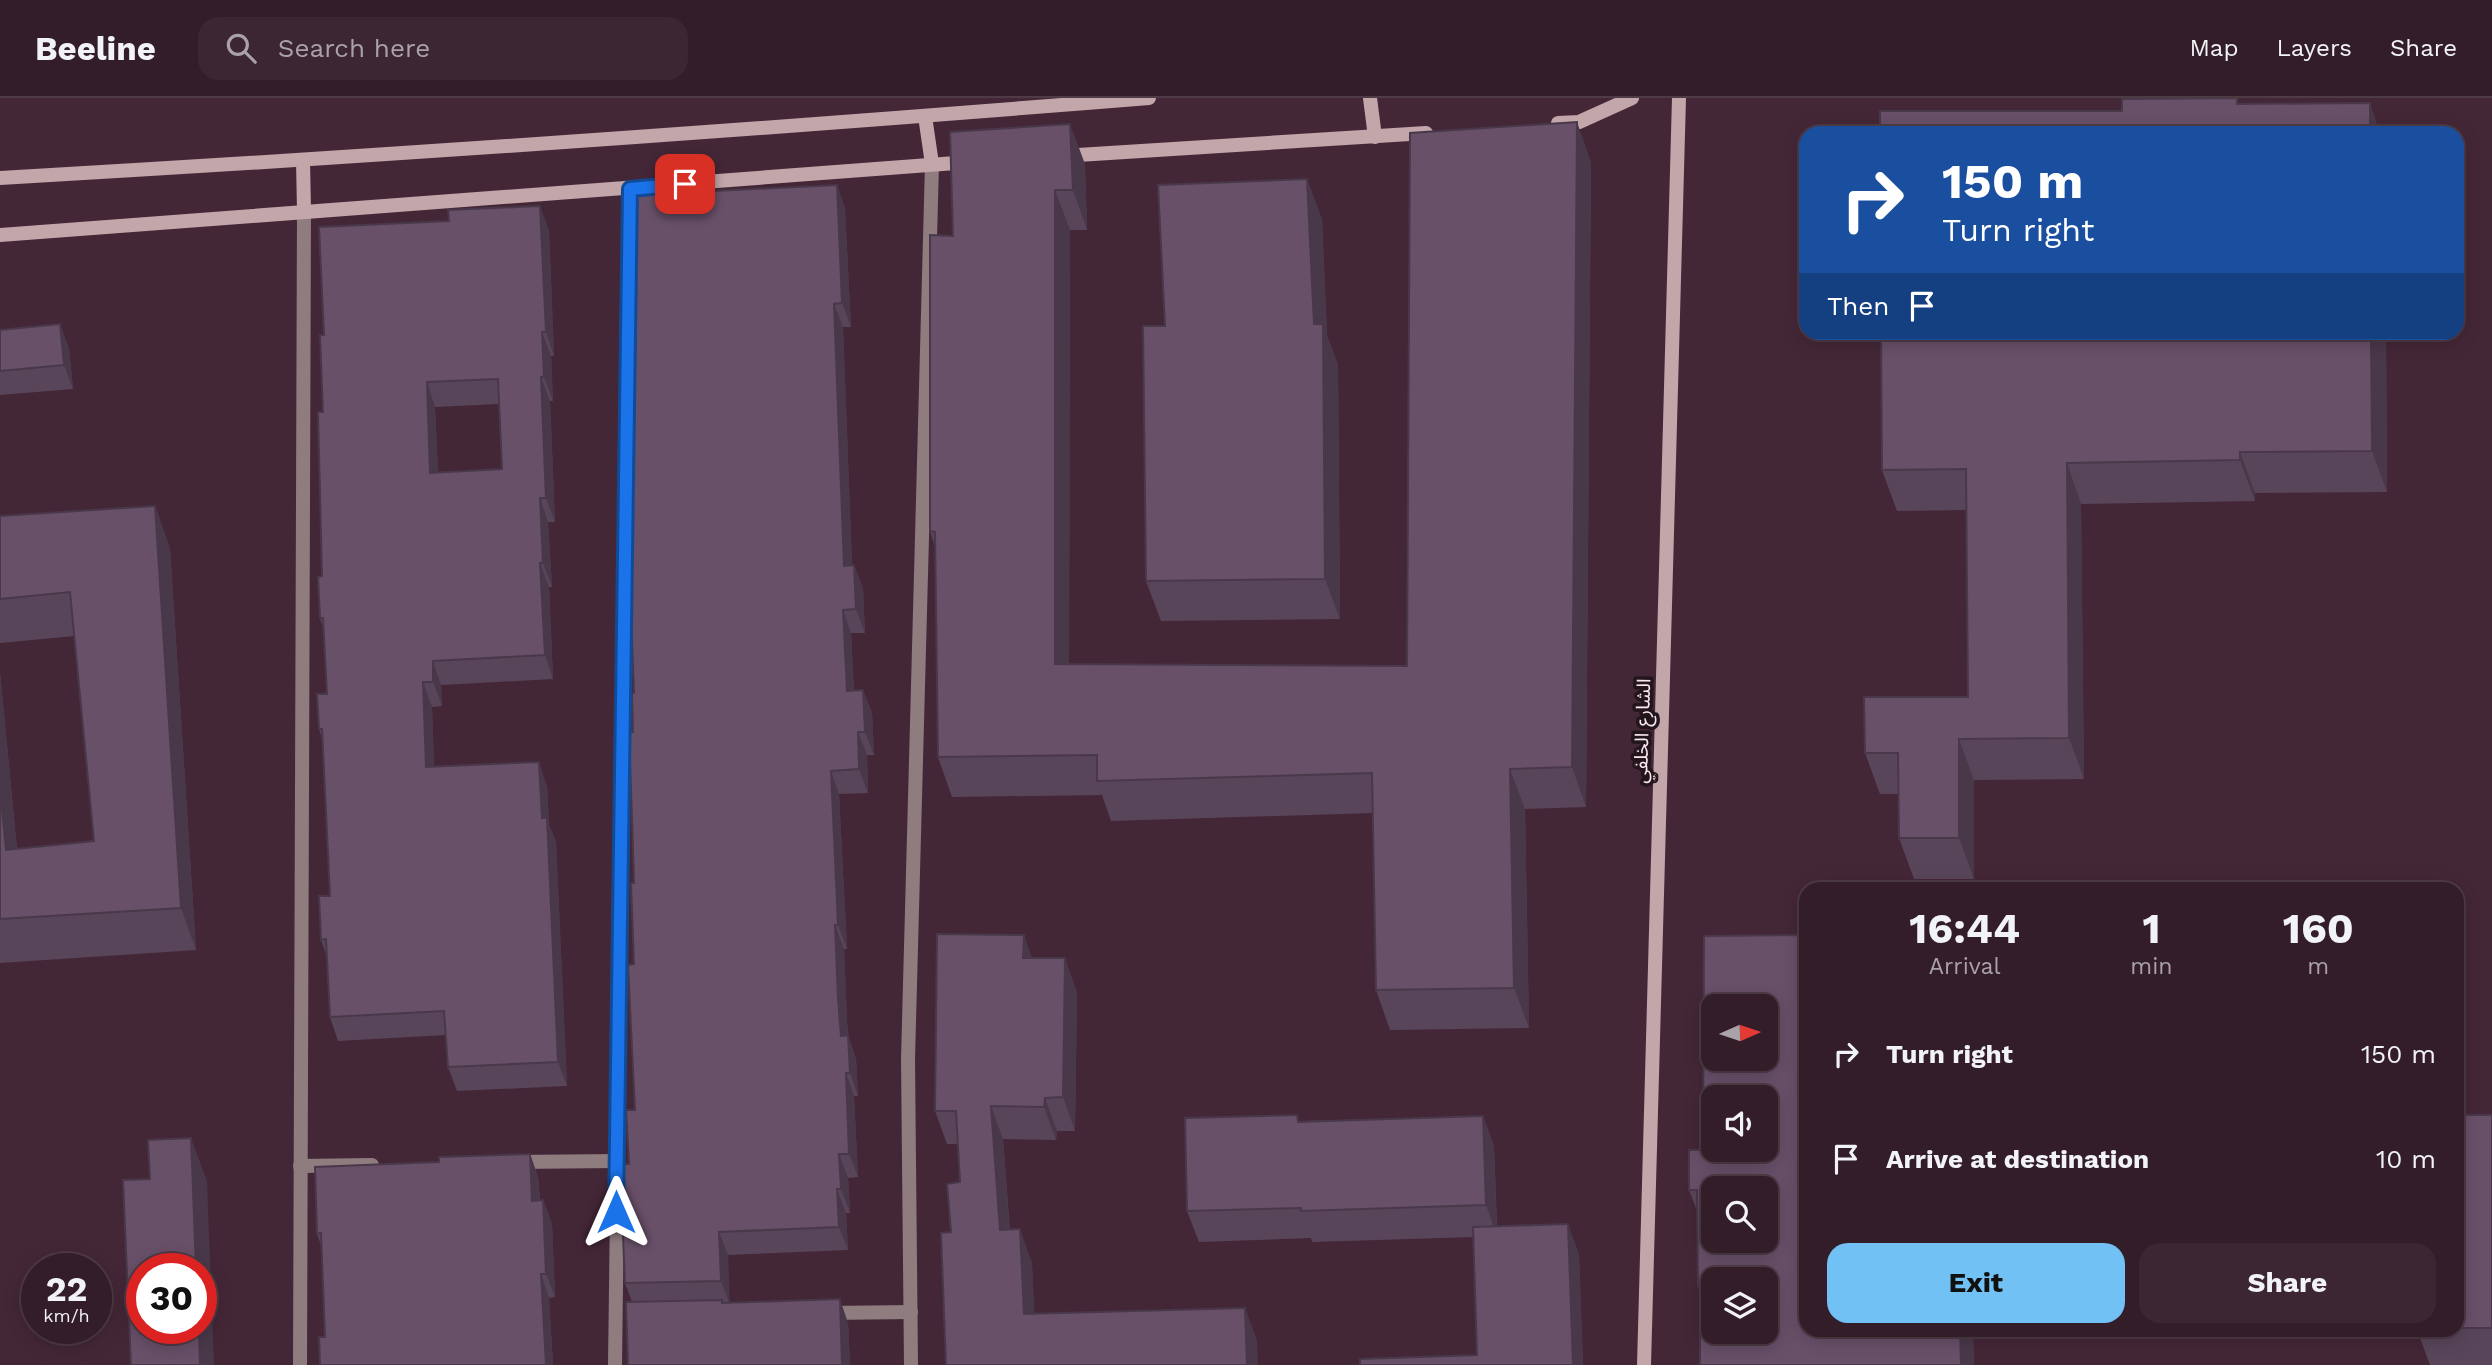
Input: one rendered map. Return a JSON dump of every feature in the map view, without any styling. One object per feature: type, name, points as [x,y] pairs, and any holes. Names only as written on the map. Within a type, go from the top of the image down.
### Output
[{"type":"street","points":[[0,178],[303,160],[1149,98]]},
{"type":"street","points":[[1370,98],[1375,137]]},
{"type":"street","points":[[1538,125],[1579,122],[1632,98]]},
{"type":"street","name":"الشارع الخلفي","points":[[1644,1365],[1679,98]]},
{"type":"street","points":[[911,1365],[908,1059],[932,164],[925,116]]},
{"type":"street","points":[[1043,157],[1443,132]]},
{"type":"street","points":[[300,1365],[303,160]]},
{"type":"street","points":[[0,235],[988,161]]},
{"type":"street","points":[[615,1365],[622,1316],[617,1161],[630,189]]},
{"type":"street","points":[[507,1163],[617,1161]]},
{"type":"street","points":[[300,1166],[383,1164]]},
{"type":"street","points":[[817,1313],[911,1312]]},
{"type":"building","points":[[2237,98],[2237,104],[2370,103],[2370,126],[1880,126],[1880,111],[2122,111],[2122,99]]},
{"type":"building","points":[[1577,122],[1572,767],[1510,769],[1514,988],[1376,990],[1372,773],[1097,781],[1097,755],[938,757],[935,532],[930,531],[930,235],[953,236],[950,132],[1070,124],[1073,190],[1055,190],[1055,664],[1407,666],[1410,133]]},
{"type":"building","points":[[1307,179],[1314,324],[1323,324],[1325,579],[1146,581],[1143,326],[1165,326],[1158,185]]},
{"type":"building","points":[[837,185],[842,303],[834,304],[844,566],[854,565],[856,609],[843,610],[847,691],[863,690],[865,732],[858,732],[859,769],[831,771],[838,925],[835,925],[838,998],[841,1036],[848,1035],[850,1073],[846,1073],[849,1154],[839,1154],[839,1227],[719,1232],[721,1281],[625,1283],[620,1164],[629,1164],[626,1110],[635,1110],[628,965],[634,964],[629,732],[633,732],[634,693],[626,558],[626,540],[631,539],[627,462],[631,343],[631,195]]},
{"type":"building","points":[[540,206],[546,332],[542,332],[544,377],[541,377],[546,498],[540,498],[545,655],[433,661],[433,682],[423,682],[426,767],[539,762],[542,818],[547,818],[558,1062],[448,1067],[444,1011],[330,1017],[326,939],[321,940],[319,896],[330,896],[322,729],[319,729],[317,694],[327,694],[318,577],[322,576],[318,412],[323,412],[320,335],[324,335],[319,227],[449,221],[448,210]],"holes":[[[498,379],[502,469],[430,473],[427,382]]]},
{"type":"building","points":[[60,324],[64,365],[0,371],[0,330]]},
{"type":"building","points":[[1881,340],[2371,340],[2372,451],[2240,452],[2240,460],[2067,463],[2069,738],[1959,739],[1959,838],[1899,838],[1898,753],[1865,753],[1864,697],[1968,697],[1966,469],[1882,470]]},
{"type":"building","points":[[155,506],[181,908],[0,919],[0,789],[6,850],[94,841],[70,592],[0,599],[0,516]]},
{"type":"building","points":[[937,934],[1024,935],[1023,958],[1065,958],[1063,1097],[1045,1098],[1044,1107],[991,1106],[1000,1230],[1020,1229],[1024,1314],[1245,1308],[1247,1365],[946,1365],[941,1233],[951,1232],[947,1184],[960,1182],[956,1111],[935,1111]]},
{"type":"building","points":[[1799,935],[1799,1337],[1960,1337],[1961,1365],[1700,1365],[1697,1190],[1689,1190],[1689,1150],[1701,1150],[1701,1162],[1778,1162],[1778,1085],[1703,1085],[1703,1071],[1778,1071],[1778,994],[1704,994],[1704,936]]},
{"type":"building","points":[[1297,1115],[1298,1122],[1483,1116],[1486,1205],[1301,1211],[1301,1208],[1187,1211],[1185,1118]]},
{"type":"building","points":[[2464,1115],[2492,1115],[2492,1328],[2464,1328]]},
{"type":"building","points":[[191,1138],[195,1253],[126,1253],[123,1180],[150,1179],[148,1140]]},
{"type":"building","points":[[530,1154],[532,1201],[543,1200],[546,1274],[541,1274],[546,1365],[320,1365],[319,1337],[325,1337],[321,1233],[317,1234],[315,1167],[439,1162],[439,1157]]},
{"type":"building","points":[[1568,1224],[1573,1365],[1360,1365],[1360,1359],[1477,1355],[1473,1227]]},
{"type":"building","points":[[840,1299],[842,1365],[628,1365],[626,1302],[722,1300],[722,1303]]},
{"type":"building","points":[[130,1344],[199,1344],[200,1365],[131,1365]]},
{"type":"route","points":[[616,1212],[630,189],[685,184]]}]
